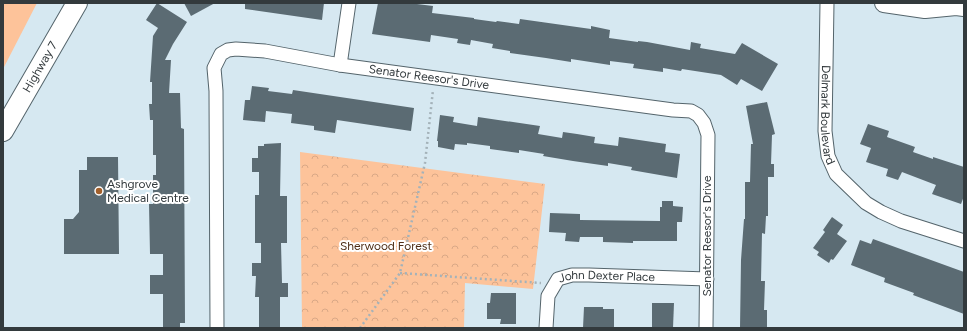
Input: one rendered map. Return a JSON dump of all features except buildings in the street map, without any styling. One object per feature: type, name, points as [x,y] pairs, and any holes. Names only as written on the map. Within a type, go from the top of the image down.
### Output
[{"type":"main road","name":"Highway 7","points":[[3,131],[77,3]]},
{"type":"main road","points":[[884,3],[925,9],[957,5]]},
{"type":"street","points":[[340,65],[349,3]]},
{"type":"street","name":"Delmark Boulevard","points":[[827,3],[825,130],[828,156],[836,174],[866,203],[881,212],[900,221],[964,241]]},
{"type":"street","name":"Senator Reesor's Drive","points":[[217,328],[216,91],[214,68],[216,61],[221,54],[228,50],[236,49],[265,51],[340,65],[434,78],[673,110],[691,111],[698,115],[704,123],[708,135],[706,328]]},
{"type":"street","name":"John Dexter Place","points":[[546,328],[548,296],[558,279],[572,275],[707,279]]},
{"type":"path","points":[[360,328],[400,273],[425,163],[434,78]]},
{"type":"path","points":[[400,273],[555,284]]},
{"type":"green space","points":[[3,3],[37,3],[3,69]]},
{"type":"green space","name":"Sherwood Forest","points":[[300,152],[545,184],[533,289],[465,283],[464,328],[302,328]]},
{"type":"place","name":"Ashgrove Medical Centre","points":[[99,191]]}]
